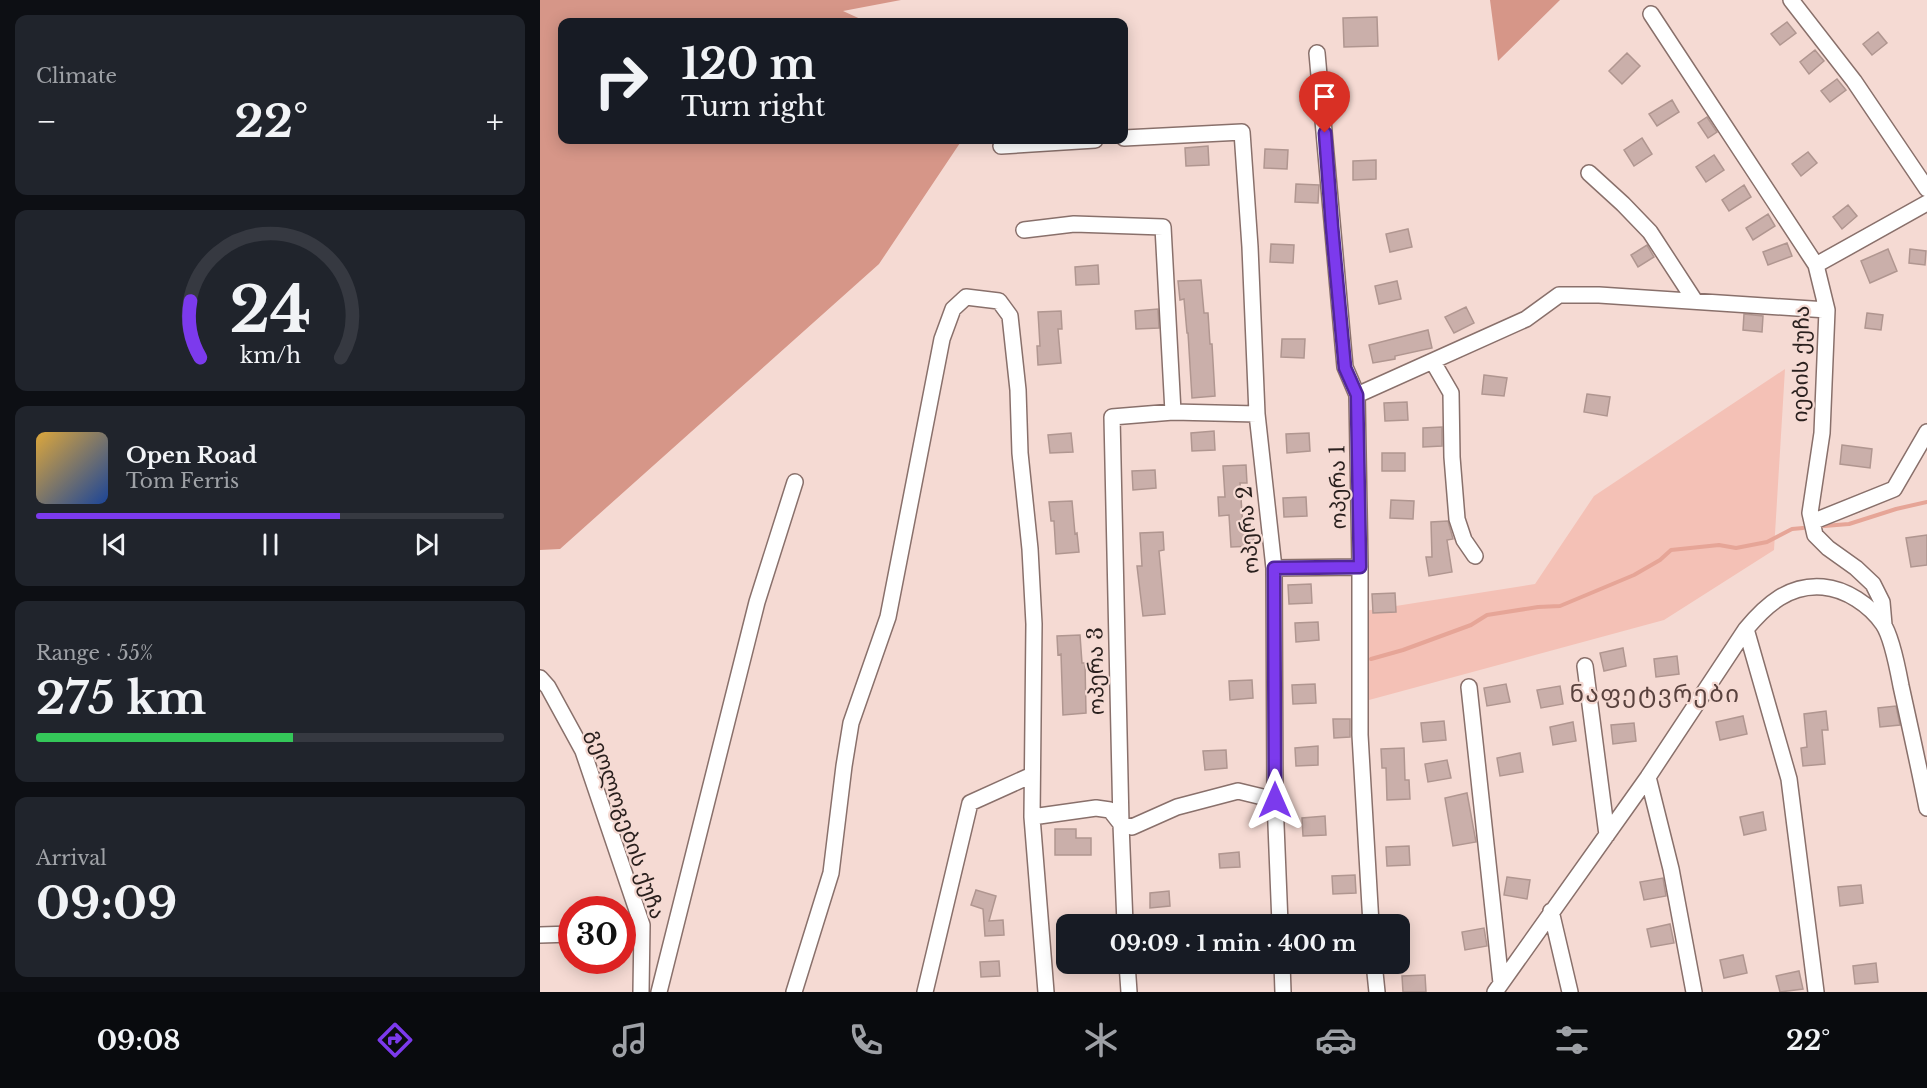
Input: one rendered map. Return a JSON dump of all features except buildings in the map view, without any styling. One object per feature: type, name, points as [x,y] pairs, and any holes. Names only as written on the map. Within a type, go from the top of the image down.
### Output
[{"type":"street","points":[[1791,0],[1854,81],[1927,189]]},
{"type":"street","name":"იების ქუჩა","points":[[1651,14],[1816,265],[1827,310],[1822,433],[1810,513],[1812,522]]},
{"type":"street","name":"ოპერა 1","points":[[1317,53],[1345,368],[1357,395],[1360,735],[1370,914]]},
{"type":"street","name":"ოპერა 2","points":[[1128,138],[1242,132],[1250,247],[1257,414],[1274,568],[1275,800],[1280,914]]},
{"type":"street","points":[[1001,146],[1032,144]]},
{"type":"street","points":[[1588,173],[1650,232],[1695,301]]},
{"type":"street","points":[[1816,265],[1927,203]]},
{"type":"street","points":[[1024,230],[1074,224],[1163,227],[1173,412],[1257,414]]},
{"type":"street","points":[[1357,395],[1526,319],[1559,295],[1599,295],[1827,310]]},
{"type":"street","points":[[794,992],[831,873],[851,723],[888,616],[942,339],[953,309],[966,297],[999,300],[1010,316],[1030,549],[1033,613],[1032,817],[1046,992]]},
{"type":"street","points":[[1433,362],[1451,393],[1452,457],[1457,519],[1464,540],[1475,556]]},
{"type":"street","name":"ოპერა 3","points":[[1125,914],[1112,417],[1173,412]]},
{"type":"street","points":[[1927,432],[1894,489],[1812,522],[1815,535],[1873,584],[1882,602],[1884,626],[1896,663],[1927,808]]},
{"type":"street","points":[[659,992],[757,602],[795,482]]},
{"type":"street","points":[[1274,568],[1360,567]]},
{"type":"street","points":[[1498,987],[1648,777],[1746,629],[1762,610],[1784,593],[1810,586],[1833,588],[1853,596],[1870,609],[1884,626]]},
{"type":"street","points":[[1746,629],[1789,779],[1816,992]]},
{"type":"street","points":[[1584,666],[1607,835]]},
{"type":"street","name":"გეოლოგების ქუჩა","points":[[540,678],[548,687],[583,751],[642,926],[641,992]]},
{"type":"street","points":[[1469,687],[1498,987]]},
{"type":"street","points":[[926,992],[970,803],[1032,775]]},
{"type":"street","points":[[1648,777],[1671,869],[1694,992]]},
{"type":"street","points":[[1032,817],[1096,808],[1110,810],[1121,824],[1132,827],[1177,807],[1238,791],[1275,800]]},
{"type":"street","points":[[1551,911],[1570,992]]},
{"type":"street","points":[[636,927],[642,926]]},
{"type":"street","points":[[540,936],[558,935]]},
{"type":"street","points":[[1127,974],[1128,992]]},
{"type":"street","points":[[1282,974],[1283,992]]},
{"type":"street","points":[[1375,974],[1377,992]]},
{"type":"shaded area","points":[[540,0],[901,0],[843,11],[858,18],[558,18],[558,144],[959,144],[879,264],[560,549],[540,550]]},
{"type":"shaded area","points":[[1490,0],[1560,0],[1498,61]]},
{"type":"shaded area","points":[[1785,369],[1774,550],[1664,620],[1369,700],[1364,611],[1535,584],[1594,496]]},
{"type":"waterway","points":[[1824,526],[1849,524],[1927,502]]},
{"type":"waterway","points":[[1371,659],[1471,625],[1487,615],[1560,606],[1634,575],[1660,560],[1671,550],[1719,545],[1736,548],[1767,542],[1792,529],[1803,528]]},
{"type":"district","name":"ნაფეტვრები","points":[[1655,693]]},
{"type":"route","points":[[1275,800],[1274,568],[1360,567],[1357,395],[1345,368],[1325,133]]}]
